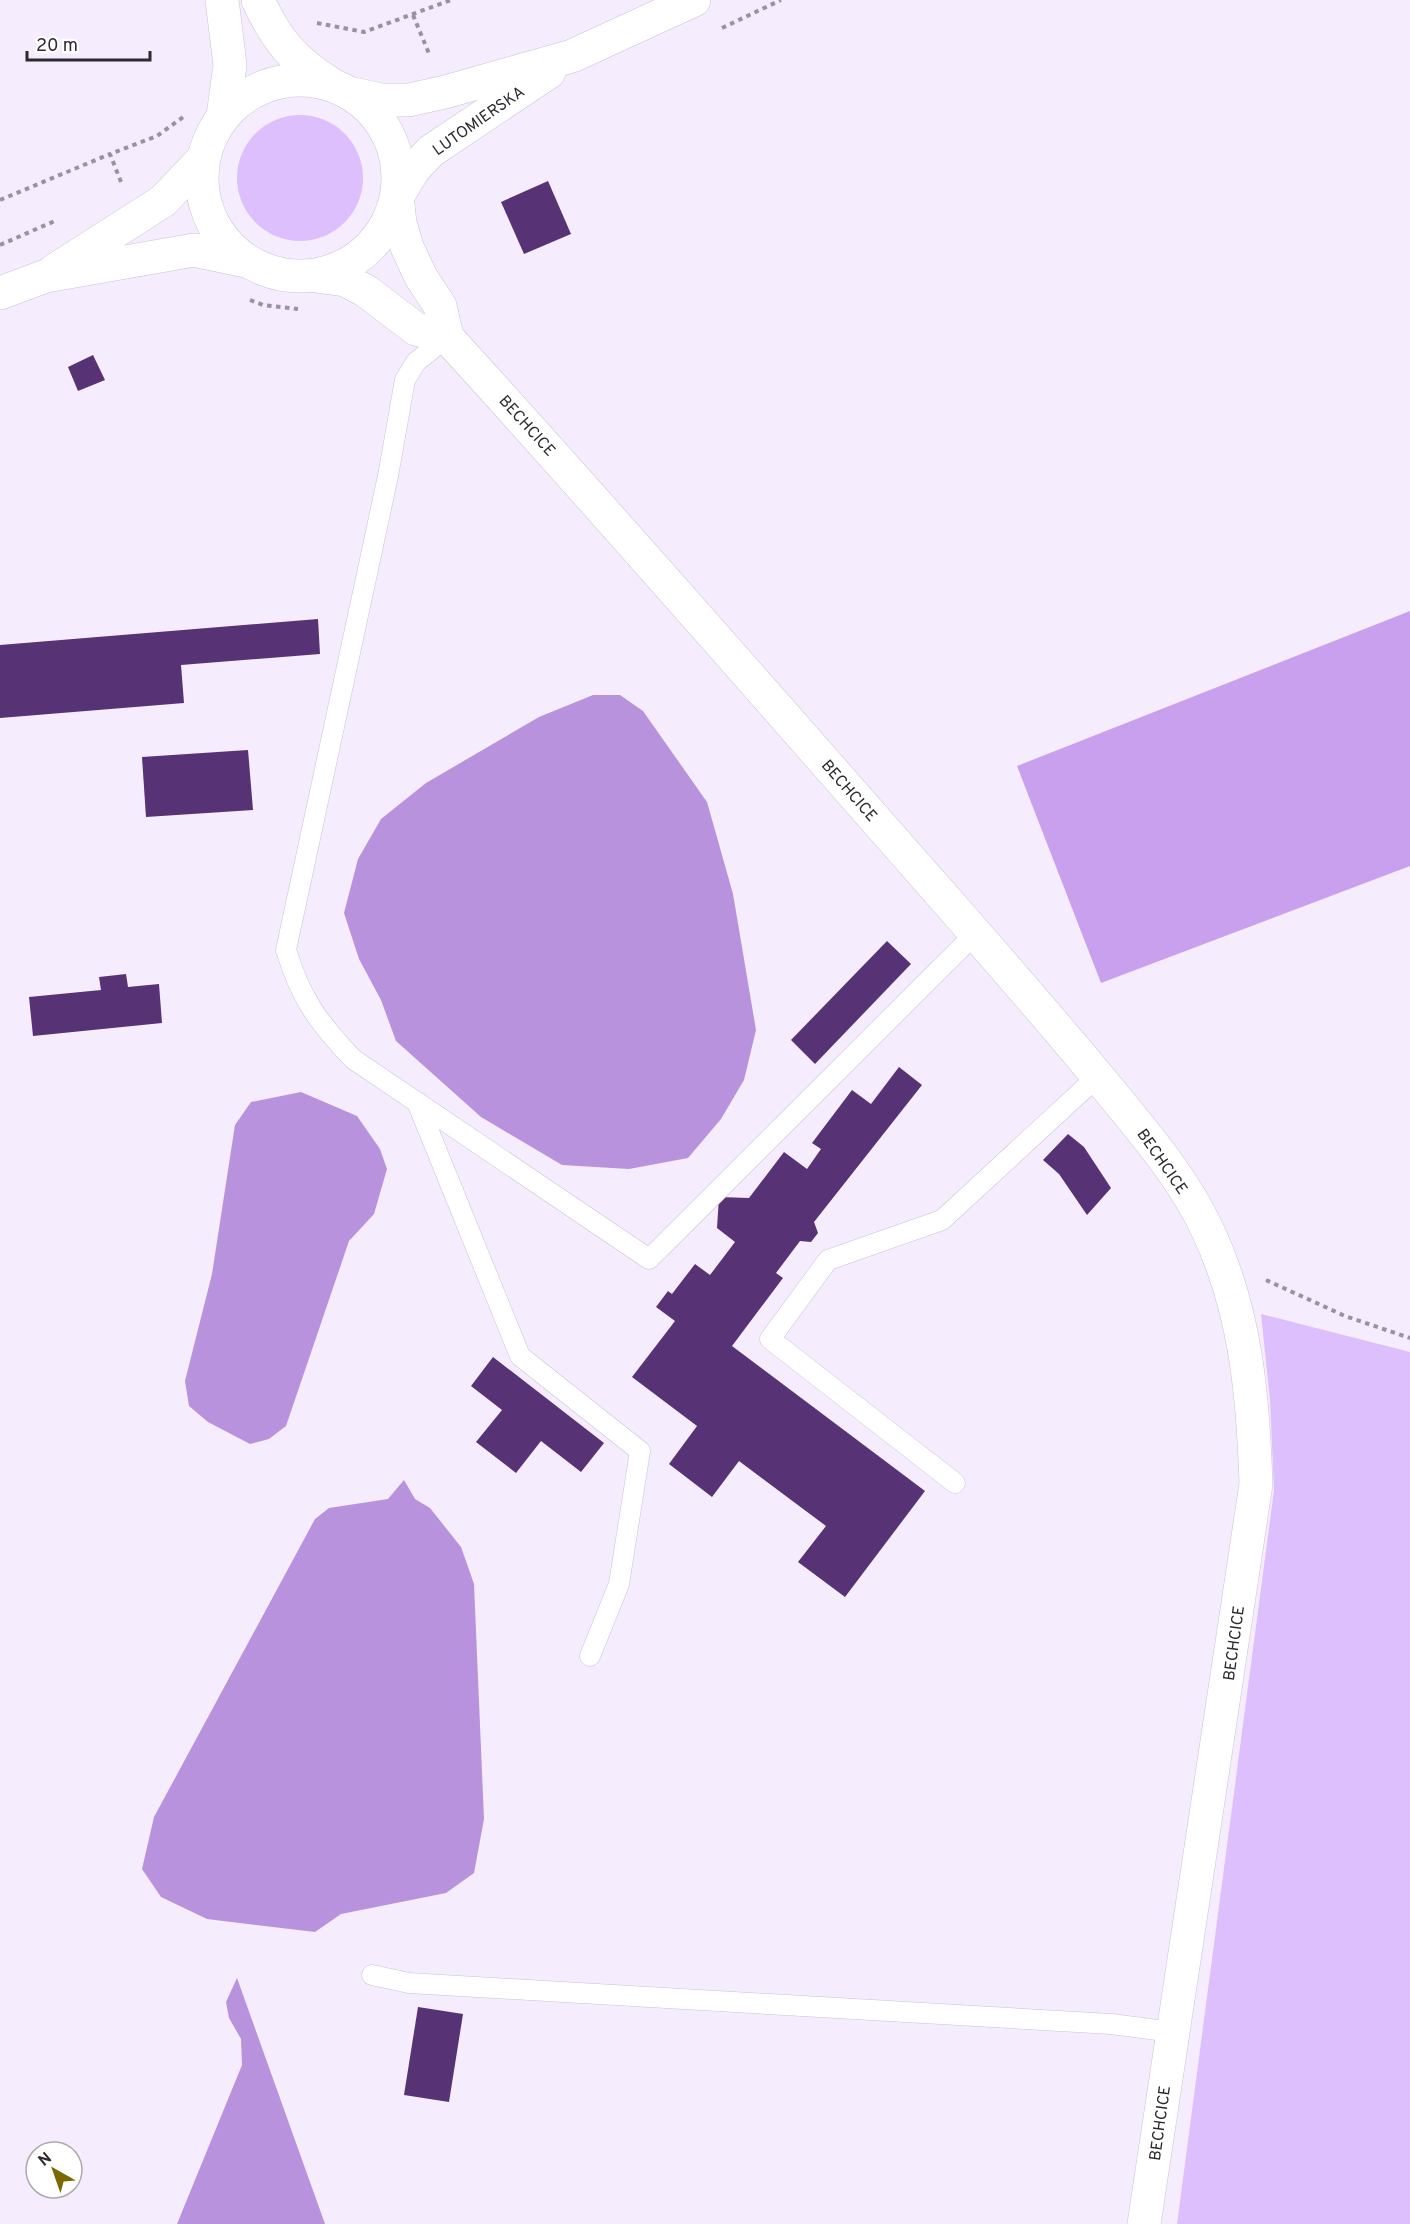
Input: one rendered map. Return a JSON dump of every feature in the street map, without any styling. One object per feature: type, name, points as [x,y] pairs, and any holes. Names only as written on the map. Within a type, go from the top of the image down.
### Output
[{"type":"street","points":[[222,0],[230,65],[223,116]]},
{"type":"street","points":[[258,0],[288,52],[305,68],[372,109],[386,128],[396,150],[399,173],[397,197],[390,220],[377,240],[360,257],[339,269],[316,276]]},
{"type":"street","name":"LUTOMIERSKA","points":[[397,197],[414,169],[431,151],[572,56],[694,0]]},
{"type":"street","name":"LUTOMIERSKA","points":[[342,89],[381,100],[409,100],[572,56]]},
{"type":"street","points":[[248,262],[229,247],[208,214],[201,182],[203,159],[211,136],[223,116],[241,99],[261,88],[284,81],[308,80],[342,89]]},
{"type":"street","points":[[46,276],[163,201],[203,159]]},
{"type":"street","name":"BECHCICE","points":[[397,197],[400,223],[407,247],[421,277],[440,306],[447,337],[976,933],[1098,1076],[1154,1145],[1184,1188],[1207,1229],[1227,1276],[1246,1343],[1254,1415],[1256,1484],[1144,2224]]},
{"type":"street","points":[[0,293],[46,276],[194,250],[221,254],[248,262],[270,272],[293,277],[316,276],[345,280],[366,291],[416,329],[447,337]]},
{"type":"lane","points":[[447,337],[416,362],[405,380],[388,476],[286,950],[297,985],[321,1025],[353,1059],[649,1259],[976,933]]},
{"type":"lane","points":[[955,1483],[770,1339],[828,1260],[942,1220],[1098,1076]]},
{"type":"lane","points":[[417,1102],[520,1356],[640,1451],[619,1584],[590,1656]]},
{"type":"lane","points":[[372,1975],[410,1983],[1111,2024],[1173,2032]]},
{"type":"path","points":[[309,22],[364,32],[451,0]]},
{"type":"path","points":[[718,30],[781,0]]},
{"type":"path","points":[[413,15],[433,63]]},
{"type":"path","points":[[0,200],[172,127],[192,106]]},
{"type":"path","points":[[110,154],[124,190]]},
{"type":"path","points":[[242,296],[263,305],[288,310],[308,309]]},
{"type":"path","points":[[1227,1276],[1254,1277],[1280,1284],[1345,1316],[1410,1338]]},
{"type":"shaded area","points":[[300,115],[324,120],[344,134],[358,154],[363,178],[358,202],[344,222],[324,236],[300,241],[276,236],[256,222],[242,202],[237,178],[242,154],[256,134],[276,120]]},
{"type":"shaded area","points":[[1410,611],[1410,866],[1101,983],[1017,766]]},
{"type":"shaded area","points":[[593,695],[620,695],[643,711],[707,802],[733,894],[756,1030],[744,1080],[721,1119],[688,1158],[629,1169],[562,1165],[481,1117],[396,1041],[381,1000],[359,959],[344,913],[358,859],[381,819],[426,783],[539,717]]},
{"type":"shaded area","points":[[301,1092],[357,1116],[380,1149],[387,1169],[374,1214],[349,1241],[286,1426],[269,1439],[250,1444],[208,1422],[189,1406],[185,1381],[212,1274],[235,1125],[251,1102]]},
{"type":"shaded area","points":[[1261,1314],[1410,1352],[1410,2224],[1177,2224],[1274,1490],[1270,1400]]},
{"type":"shaded area","points":[[404,1480],[415,1499],[430,1508],[461,1547],[474,1584],[484,1819],[474,1873],[446,1893],[341,1914],[315,1932],[207,1919],[161,1897],[142,1869],[154,1817],[315,1519],[329,1508],[388,1499]]},
{"type":"shaded area","points":[[237,1978],[325,2224],[177,2224],[242,2065],[241,2039],[229,2018],[226,2002]]},
{"type":"building","points":[[548,181],[571,234],[524,254],[501,202]]},
{"type":"building","points":[[93,355],[105,380],[78,391],[68,367]]},
{"type":"building","points":[[318,619],[320,654],[181,665],[184,703],[0,718],[0,645]]},
{"type":"building","points":[[248,750],[253,810],[146,817],[142,757]]},
{"type":"building","points":[[887,941],[911,964],[815,1064],[791,1040]]},
{"type":"building","points":[[126,974],[128,987],[159,984],[162,1023],[33,1036],[29,997],[101,990],[99,977]]},
{"type":"building","points":[[899,1067],[922,1085],[814,1222],[818,1233],[811,1242],[800,1241],[776,1273],[783,1278],[732,1346],[925,1491],[845,1597],[798,1562],[826,1526],[739,1461],[712,1497],[669,1464],[697,1426],[632,1377],[675,1321],[656,1307],[668,1291],[672,1294],[695,1264],[710,1275],[735,1242],[717,1228],[719,1197],[749,1198],[784,1152],[807,1169],[821,1149],[812,1143],[852,1090],[871,1104]]},
{"type":"building","points":[[1068,1134],[1084,1147],[1111,1188],[1087,1215],[1059,1174],[1043,1160]]},
{"type":"building","points":[[493,1357],[604,1443],[581,1472],[541,1441],[516,1473],[476,1442],[502,1410],[471,1386]]},
{"type":"building","points":[[418,2007],[463,2014],[449,2102],[404,2095]]}]
